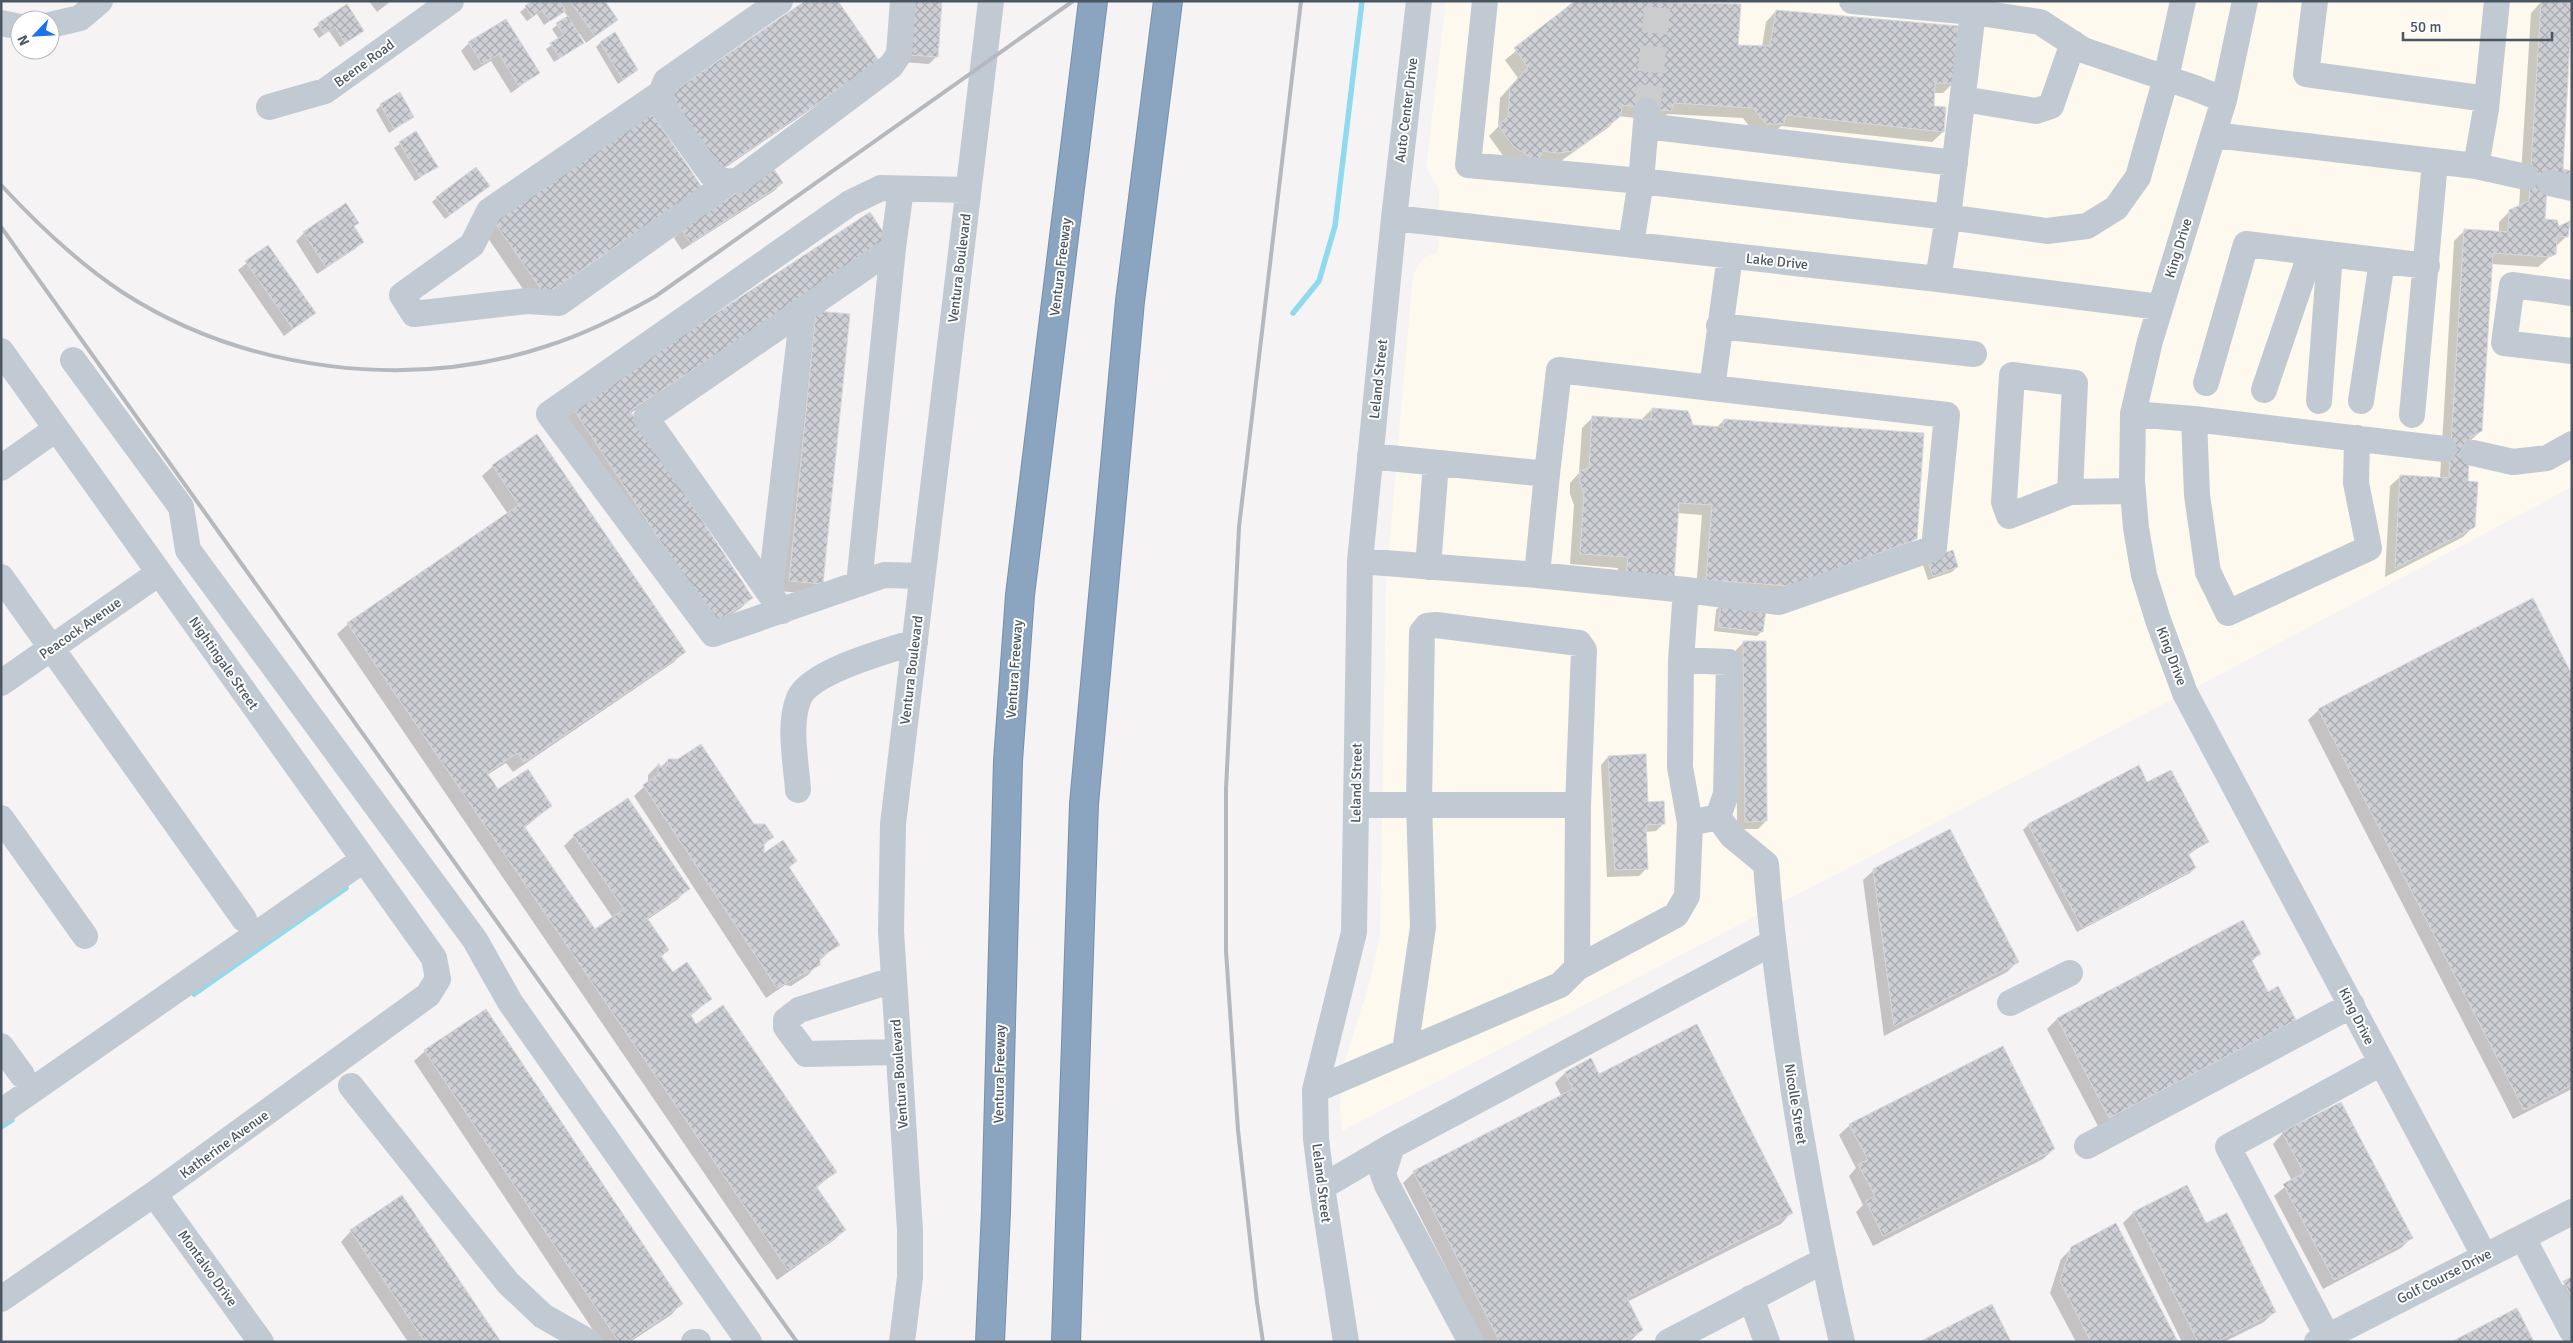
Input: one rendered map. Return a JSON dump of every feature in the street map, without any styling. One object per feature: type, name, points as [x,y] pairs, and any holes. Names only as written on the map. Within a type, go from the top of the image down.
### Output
[{"type":"highway","name":"Ventura Freeway","points":[[990,1342],[996,1211],[1008,751],[1020,594],[1093,1]]},
{"type":"highway","points":[[1066,1342],[1084,804],[1130,301],[1168,1]]},
{"type":"street","points":[[60,23],[80,18],[100,1]]},
{"type":"street","name":"Beene Road","points":[[269,107],[325,91],[451,1]]},
{"type":"street","points":[[729,182],[559,303],[527,301],[414,314],[402,295],[472,245],[489,211],[661,93],[666,81],[780,1]]},
{"type":"street","points":[[661,93],[665,110],[711,174],[718,180],[729,182],[738,180],[892,66],[899,54],[903,1]]},
{"type":"street","name":"Ventura Boulevard","points":[[902,1342],[910,1277],[910,1230],[893,980],[890,877],[893,824],[991,1]]},
{"type":"street","name":"Auto Center Drive","points":[[1394,218],[1419,1]]},
{"type":"street","points":[[1486,1],[1468,165],[1641,181],[1948,217],[2047,231],[2087,226],[2116,208],[2138,177],[2166,78],[2183,1]]},
{"type":"street","name":"King Drive","points":[[2245,1],[2224,100],[2160,308],[2133,414],[2133,491],[2136,528],[2144,575],[2158,620],[2186,692],[2484,1255]]},
{"type":"street","points":[[2315,1],[2306,74],[2486,99]]},
{"type":"street","points":[[2476,166],[2498,1]]},
{"type":"street","points":[[1860,2],[1973,12],[2040,22],[2084,50],[2224,100]]},
{"type":"street","points":[[1938,279],[1948,217],[1973,12]]},
{"type":"street","points":[[1963,99],[2036,111],[2044,110],[2051,106],[2073,43]]},
{"type":"street","points":[[1631,244],[1641,181],[1646,118],[1955,163]]},
{"type":"street","points":[[2214,135],[2476,166],[2549,182]]},
{"type":"street","points":[[2412,415],[2435,162]]},
{"type":"street","points":[[922,576],[884,575],[860,584],[776,602],[714,634],[549,414],[850,203],[881,188],[968,190]]},
{"type":"street","points":[[860,584],[892,248],[900,189]]},
{"type":"street","name":"Lake Drive","points":[[1394,218],[1938,279],[2160,308]]},
{"type":"street","name":"Leland Street","points":[[1346,1342],[1316,1139],[1315,1090],[1354,932],[1360,561],[1394,218]]},
{"type":"street","points":[[2206,383],[2246,244],[2427,266]]},
{"type":"street","points":[[776,602],[646,418],[892,248]]},
{"type":"street","points":[[2264,390],[2320,253]]},
{"type":"street","points":[[2319,402],[2320,253]]},
{"type":"street","points":[[1712,388],[1730,256]]},
{"type":"street","points":[[2361,402],[2382,261]]},
{"type":"street","points":[[2572,293],[2512,285],[2504,343],[2572,351]]},
{"type":"street","points":[[776,602],[803,310]]},
{"type":"street","points":[[1719,326],[1974,354]]},
{"type":"street","name":"Nightingale Street","points":[[1,351],[434,958],[438,979]]},
{"type":"street","points":[[74,360],[181,507],[188,550],[475,940],[510,1002],[750,1342]]},
{"type":"street","points":[[1360,561],[1537,575],[1686,590],[1779,602],[1934,548],[1947,415],[1559,370],[1537,575]]},
{"type":"street","points":[[2070,492],[2075,383],[2012,375],[2004,502],[2009,516],[2070,492],[2133,491]]},
{"type":"street","points":[[2133,414],[2194,419],[2444,450]]},
{"type":"street","points":[[2194,419],[2197,495],[2208,572],[2228,613],[2369,548],[2356,483],[2357,438]]},
{"type":"street","points":[[1,468],[56,429]]},
{"type":"street","points":[[2473,453],[2513,462],[2547,458],[2572,444]]},
{"type":"street","points":[[1370,456],[1547,474]]},
{"type":"street","points":[[1428,567],[1436,462]]},
{"type":"street","name":"Peacock Avenue","points":[[1,683],[159,573]]},
{"type":"street","points":[[1,577],[244,919]]},
{"type":"street","points":[[1315,1090],[1560,985],[1577,968],[1676,915],[1687,896],[1690,822],[1680,768],[1681,660],[1686,590]]},
{"type":"street","points":[[1405,1052],[1423,927],[1419,804],[1422,632],[1427,626],[1436,625],[1579,643],[1584,650],[1578,805],[1577,968]]},
{"type":"street","points":[[798,790],[794,724],[799,698],[807,685],[846,665],[915,642]]},
{"type":"street","points":[[1681,660],[1729,662],[1726,794],[1718,818],[1690,822]]},
{"type":"street","points":[[1356,804],[1578,805]]},
{"type":"street","points":[[1,818],[85,936]]},
{"type":"street","name":"Nicolle Street","points":[[1718,818],[1732,836],[1766,864],[1772,943],[1823,1261],[1842,1342]]},
{"type":"street","points":[[1,1112],[363,860]]},
{"type":"street","points":[[1322,1187],[1392,1146],[1772,943]]},
{"type":"street","points":[[2010,1003],[2070,973]]},
{"type":"street","name":"Katherine Avenue","points":[[1,1299],[154,1194],[428,996],[438,979]]},
{"type":"street","points":[[893,980],[799,1010],[786,1020],[786,1027],[806,1054],[897,1052]]},
{"type":"street","points":[[2087,1146],[2352,1005]]},
{"type":"street","points":[[1,1046],[22,1075]]},
{"type":"street","points":[[2328,1338],[2228,1147],[2381,1063]]},
{"type":"street","points":[[351,1086],[508,1283],[543,1316],[589,1342]]},
{"type":"street","points":[[1392,1146],[1382,1174],[1471,1342]]},
{"type":"street","name":"Montalvo Drive","points":[[154,1194],[261,1342]]},
{"type":"street","name":"Golf Course Drive","points":[[2328,1338],[2484,1255],[2524,1238],[2572,1212]]},
{"type":"street","points":[[2524,1238],[2572,1331]]},
{"type":"street","points":[[1668,1342],[1823,1261]]},
{"type":"street","points":[[1752,1298],[1767,1342]]},
{"type":"shaded area","points":[[1446,1],[2572,1],[2572,487],[2185,693],[1342,1131],[1340,1105],[1343,1067],[1370,981],[1380,936],[1386,583],[1413,274],[1423,258],[1438,252],[1439,189],[1426,167]]},
{"type":"building","points":[[531,1],[559,1],[566,11],[550,21],[542,10],[532,17],[525,6]]},
{"type":"building","points":[[570,1],[605,1],[618,20],[595,36]]},
{"type":"building","points":[[805,1],[838,1],[879,61],[721,169],[670,94]]},
{"type":"building","points":[[914,1],[942,1],[938,57],[910,55]]},
{"type":"building","points":[[1575,1],[1741,4],[1738,45],[1770,46],[1776,10],[1958,26],[1954,83],[1935,83],[1934,106],[1946,107],[1944,132],[1786,115],[1784,124],[1766,124],[1753,108],[1674,103],[1671,111],[1622,105],[1621,116],[1584,144],[1573,151],[1557,153],[1543,151],[1537,161],[1514,147],[1498,125],[1508,117],[1510,87],[1528,67],[1514,48]]},
{"type":"building","points":[[2541,1],[2572,3],[2563,169],[2572,171],[2572,176],[2548,174],[2545,219],[2557,220],[2559,226],[2570,221],[2568,237],[2557,236],[2556,254],[2550,257],[2493,253],[2482,431],[2470,437],[2468,481],[2478,482],[2475,527],[2395,568],[2400,475],[2449,478],[2464,229],[2508,232],[2509,210],[2529,201]]},
{"type":"building","points":[[347,4],[364,31],[345,43],[335,27],[324,34],[318,23]]},
{"type":"building","points":[[568,16],[584,43],[560,58],[550,43],[564,35],[556,23]]},
{"type":"building","points":[[506,19],[540,73],[519,86],[499,54],[482,64],[468,42]]},
{"type":"building","points":[[615,32],[638,70],[623,80],[600,42]]},
{"type":"building","points":[[400,92],[414,117],[394,129],[380,104]]},
{"type":"building","points":[[650,111],[702,187],[545,295],[493,220]]},
{"type":"building","points":[[416,131],[438,167],[420,177],[399,142]]},
{"type":"building","points":[[476,167],[490,186],[450,215],[436,197]]},
{"type":"building","points":[[774,169],[783,183],[691,243],[681,229]]},
{"type":"building","points":[[346,203],[359,223],[354,226],[364,242],[326,267],[303,232]]},
{"type":"building","points":[[870,212],[889,241],[630,411],[753,598],[714,623],[571,405],[607,385]]},
{"type":"building","points":[[268,245],[316,313],[293,329],[245,261]]},
{"type":"building","points":[[816,311],[850,314],[823,584],[789,581]]},
{"type":"building","points":[[1652,408],[1688,411],[1693,425],[1723,427],[1724,419],[1924,433],[1917,539],[1790,586],[1706,580],[1712,505],[1679,503],[1674,581],[1626,578],[1628,557],[1580,554],[1584,494],[1580,482],[1580,471],[1589,468],[1592,416],[1651,420]]},
{"type":"building","points":[[537,434],[686,652],[524,762],[517,753],[487,773],[498,789],[528,769],[552,806],[524,826],[595,929],[624,909],[573,835],[628,798],[690,889],[647,918],[669,950],[661,956],[673,972],[687,962],[712,999],[690,1014],[696,1024],[723,1005],[837,1172],[816,1186],[846,1230],[788,1270],[347,623],[519,505],[492,465]]},
{"type":"building","points":[[1953,550],[1958,567],[1933,576],[1927,559]]},
{"type":"building","points":[[2533,598],[2570,671],[2572,670],[2572,1085],[2524,1110],[2318,709]]},
{"type":"building","points":[[1721,604],[1766,609],[1763,632],[1718,627]]},
{"type":"building","points":[[1743,641],[1766,641],[1767,821],[1745,822]]},
{"type":"building","points":[[701,744],[754,824],[765,824],[774,837],[764,843],[764,853],[783,840],[797,861],[789,867],[840,945],[820,957],[820,965],[777,988],[643,785],[658,775],[658,763],[663,769],[667,766],[668,759],[678,759]]},
{"type":"building","points":[[1646,754],[1648,802],[1664,801],[1665,824],[1646,825],[1648,869],[1615,870],[1608,756]]},
{"type":"building","points":[[2139,765],[2147,782],[2171,770],[2209,842],[2188,853],[2196,868],[2082,928],[2028,824]]},
{"type":"building","points":[[1950,829],[2019,962],[1894,1026],[1873,869]]},
{"type":"building","points":[[2243,920],[2261,954],[2251,959],[2268,992],[2278,986],[2296,1020],[2109,1118],[2057,1018]]},
{"type":"building","points":[[486,1009],[683,1304],[627,1342],[619,1342],[424,1050]]},
{"type":"building","points":[[1697,1024],[1793,1213],[1627,1298],[1643,1330],[1621,1342],[1500,1342],[1413,1171],[1573,1089],[1565,1072],[1591,1058],[1599,1074]]},
{"type":"building","points":[[2003,1046],[2055,1149],[1883,1236],[1866,1201],[1875,1196],[1858,1164],[1868,1160],[1849,1124]]},
{"type":"building","points":[[2341,1102],[2413,1238],[2334,1280],[2283,1184],[2304,1173],[2282,1132]]},
{"type":"building","points":[[2187,1185],[2206,1223],[2227,1213],[2276,1312],[2216,1342],[2198,1342],[2133,1212]]},
{"type":"building","points":[[402,1195],[501,1342],[425,1342],[350,1230]]},
{"type":"building","points":[[2116,1223],[2178,1342],[2091,1342],[2060,1281],[2071,1247]]},
{"type":"building","points":[[2572,1277],[2572,1298],[2563,1281]]},
{"type":"building","points":[[1992,1304],[2011,1342],[1919,1342]]},
{"type":"building","points":[[2517,1308],[2534,1342],[2451,1342]]},
{"type":"waterway","points":[[1293,313],[1319,281],[1335,226],[1362,1]]},
{"type":"waterway","points":[[194,994],[346,888]]},
{"type":"waterway","points":[[1,1127],[12,1120]]},
{"type":"tunnel","points":[[1647,111],[1658,1]]},
{"type":"railway","points":[[1,185],[58,242],[105,280],[122,292],[170,319],[220,340],[274,356],[328,366],[384,370],[440,368],[494,360],[547,346],[575,336],[656,296],[1073,1]]},
{"type":"railway","points":[[1263,1342],[1238,1130],[1226,951],[1226,789],[1239,527],[1301,1]]},
{"type":"railway","points":[[1,227],[797,1342]]}]
